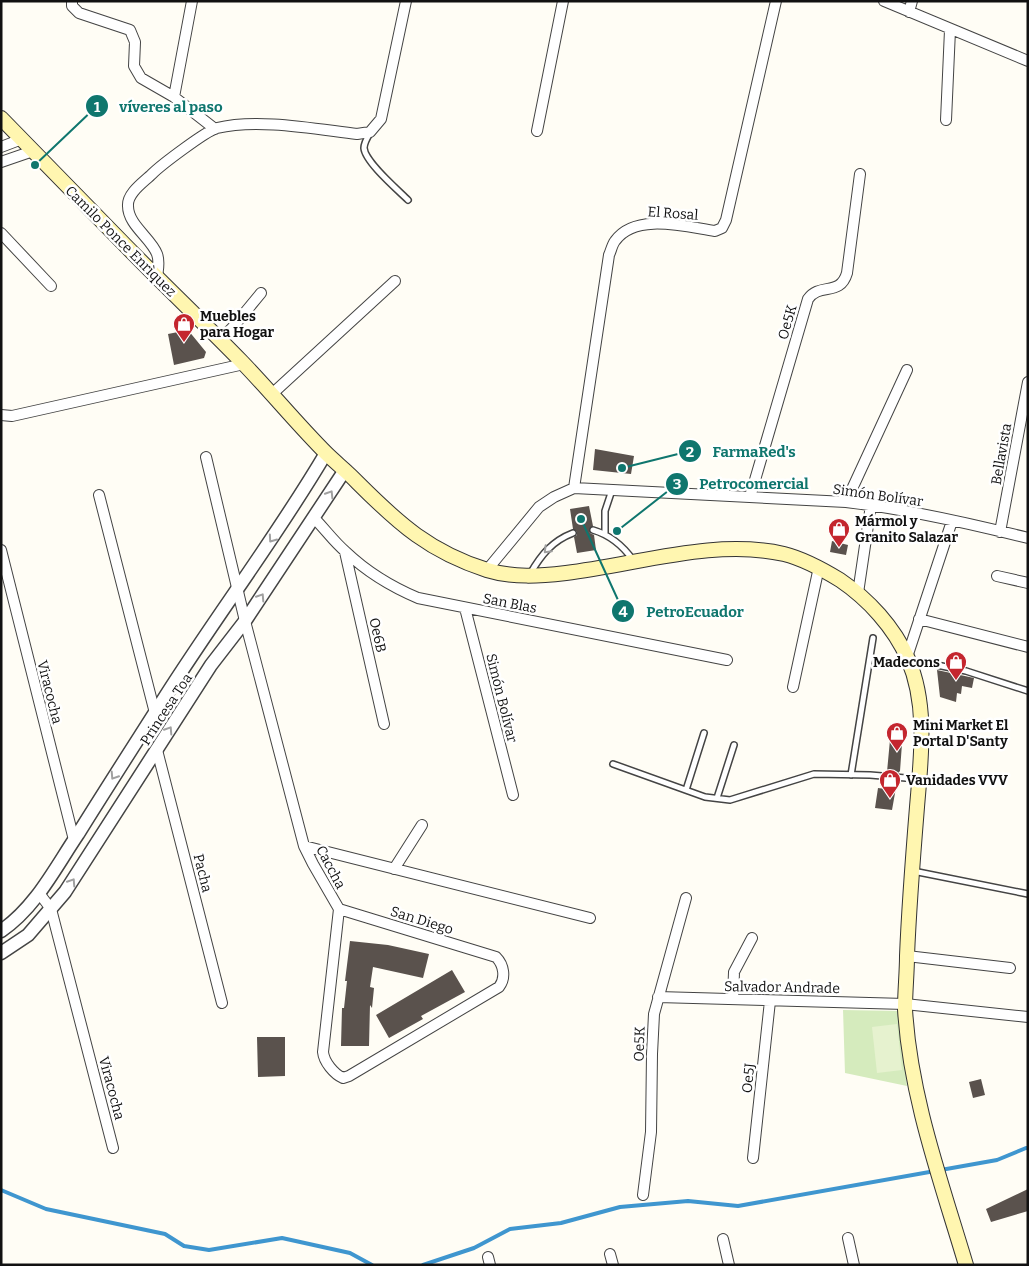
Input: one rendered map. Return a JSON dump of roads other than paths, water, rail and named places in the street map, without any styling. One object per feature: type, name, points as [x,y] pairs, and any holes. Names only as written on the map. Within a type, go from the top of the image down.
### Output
[{"type":"main road","name":"Camilo Ponce Enrìquez","points":[[1,118],[244,364],[326,453],[408,531],[444,553],[499,574],[529,576],[578,572],[708,551],[759,551],[784,554],[819,567],[858,593],[892,631],[908,661],[917,688],[921,711],[919,779],[909,908],[905,1004],[910,1060],[924,1120],[966,1265]]},
{"type":"street","points":[[72,1],[72,6],[79,13],[130,30],[135,42],[134,66],[141,78],[174,96],[215,129]]},
{"type":"street","points":[[174,96],[192,1]]},
{"type":"street","points":[[156,277],[159,265],[157,254],[130,216],[129,198],[158,169],[215,129],[239,125],[269,125],[357,134],[370,132],[380,119],[406,1]]},
{"type":"street","points":[[537,131],[563,1]]},
{"type":"street","name":"El Rosal","points":[[574,488],[609,255],[616,240],[626,230],[641,224],[657,223],[715,231],[722,228],[726,220],[776,1]]},
{"type":"street","points":[[884,1],[1028,61]]},
{"type":"street","points":[[909,12],[912,1]]},
{"type":"street","points":[[946,120],[950,30]]},
{"type":"street","points":[[1,147],[22,139]]},
{"type":"street","points":[[1,162],[33,151]]},
{"type":"street","name":"Oe5K","points":[[750,497],[808,300],[812,294],[838,286],[844,281],[847,273],[860,174]]},
{"type":"street","points":[[1,233],[51,286]]},
{"type":"street","points":[[272,394],[395,281]]},
{"type":"street","points":[[220,340],[261,293]]},
{"type":"street","points":[[1,415],[12,416],[244,364]]},
{"type":"street","points":[[846,502],[907,370]]},
{"type":"street","name":"Bellavista","points":[[1000,532],[1028,382]]},
{"type":"street","name":"Princesa Toa","points":[[1,931],[23,913],[54,872],[155,713],[299,499],[326,453]]},
{"type":"street","name":"Caccha","points":[[206,457],[245,621],[304,846],[339,909],[323,1052],[326,1062],[343,1078],[499,987],[503,982],[503,976],[502,966],[496,957]]},
{"type":"street","name":"Princesa Toa","points":[[1,953],[28,935],[65,892],[211,665],[245,621],[345,470]]},
{"type":"street","name":"Simón Bolívar","points":[[488,570],[539,507],[554,497],[574,488],[846,502],[952,521],[1028,538]]},
{"type":"street","points":[[98,495],[155,713]]},
{"type":"street","points":[[858,593],[871,505]]},
{"type":"street","name":"San Blas","points":[[314,518],[345,552],[397,589],[418,598],[728,660]]},
{"type":"street","points":[[908,661],[919,619],[952,521]]},
{"type":"street","name":"Viracocha","points":[[1,550],[74,840]]},
{"type":"street","name":"Oe6B","points":[[345,552],[384,724]]},
{"type":"street","points":[[793,686],[819,567]]},
{"type":"street","points":[[998,576],[1028,583]]},
{"type":"street","name":"Simón Bolívar","points":[[466,608],[513,796]]},
{"type":"street","points":[[919,619],[1028,647]]},
{"type":"street","name":"Pacha","points":[[157,750],[222,1003]]},
{"type":"street","points":[[394,869],[422,825]]},
{"type":"street","points":[[304,846],[590,918]]},
{"type":"street","name":"Viracocha","points":[[39,893],[51,909],[113,1148]]},
{"type":"street","name":"Oe5K","points":[[643,1195],[651,1132],[653,1023],[658,997],[686,898]]},
{"type":"street","name":"San Diego","points":[[339,909],[496,957]]},
{"type":"street","points":[[733,1000],[734,972],[752,938]]},
{"type":"street","points":[[907,956],[1010,968]]},
{"type":"street","name":"Salvador Andrade","points":[[658,997],[905,1004],[1028,1017]]},
{"type":"street","name":"Oe5J","points":[[753,1158],[770,1000]]},
{"type":"street","points":[[848,1238],[854,1265]]},
{"type":"street","points":[[723,1239],[729,1265]]},
{"type":"street","points":[[610,1254],[613,1265]]},
{"type":"lane","points":[[370,132],[364,150],[370,160],[408,200]]},
{"type":"lane","points":[[605,533],[605,511],[612,490]]},
{"type":"lane","points":[[593,530],[605,533],[635,563]]},
{"type":"lane","points":[[529,576],[539,558],[550,546],[561,538],[574,533]]},
{"type":"lane","points":[[852,775],[873,638]]},
{"type":"lane","points":[[908,661],[966,671],[1028,691]]},
{"type":"lane","points":[[686,790],[704,733]]},
{"type":"lane","points":[[717,798],[734,745]]},
{"type":"lane","points":[[613,764],[705,797],[730,800],[814,774],[870,775],[919,779]]},
{"type":"lane","points":[[912,871],[1028,894]]},
{"type":"waterway","points":[[423,1265],[474,1248],[510,1229],[561,1223],[620,1207],[688,1201],[738,1206],[997,1160],[1028,1148]]},
{"type":"waterway","points":[[1,1190],[46,1209],[165,1234],[184,1246],[209,1250],[282,1238],[350,1253],[372,1265]]},
{"type":"place","name":"víveres al paso","points":[[35,165]]},
{"type":"place","name":"Muebles para Hogar","points":[[184,343]]},
{"type":"place","name":"FarmaRed's","points":[[622,468]]},
{"type":"place","name":"PetroEcuador","points":[[581,519]]},
{"type":"place","name":"Petrocomercial","points":[[617,531]]},
{"type":"place","name":"Mármol y Granito Salazar","points":[[839,548]]},
{"type":"place","name":"Madecons","points":[[956,681]]},
{"type":"place","name":"Mini Market El Portal D'Santy","points":[[897,752]]},
{"type":"place","name":"Vanidades VVV","points":[[890,799]]}]
